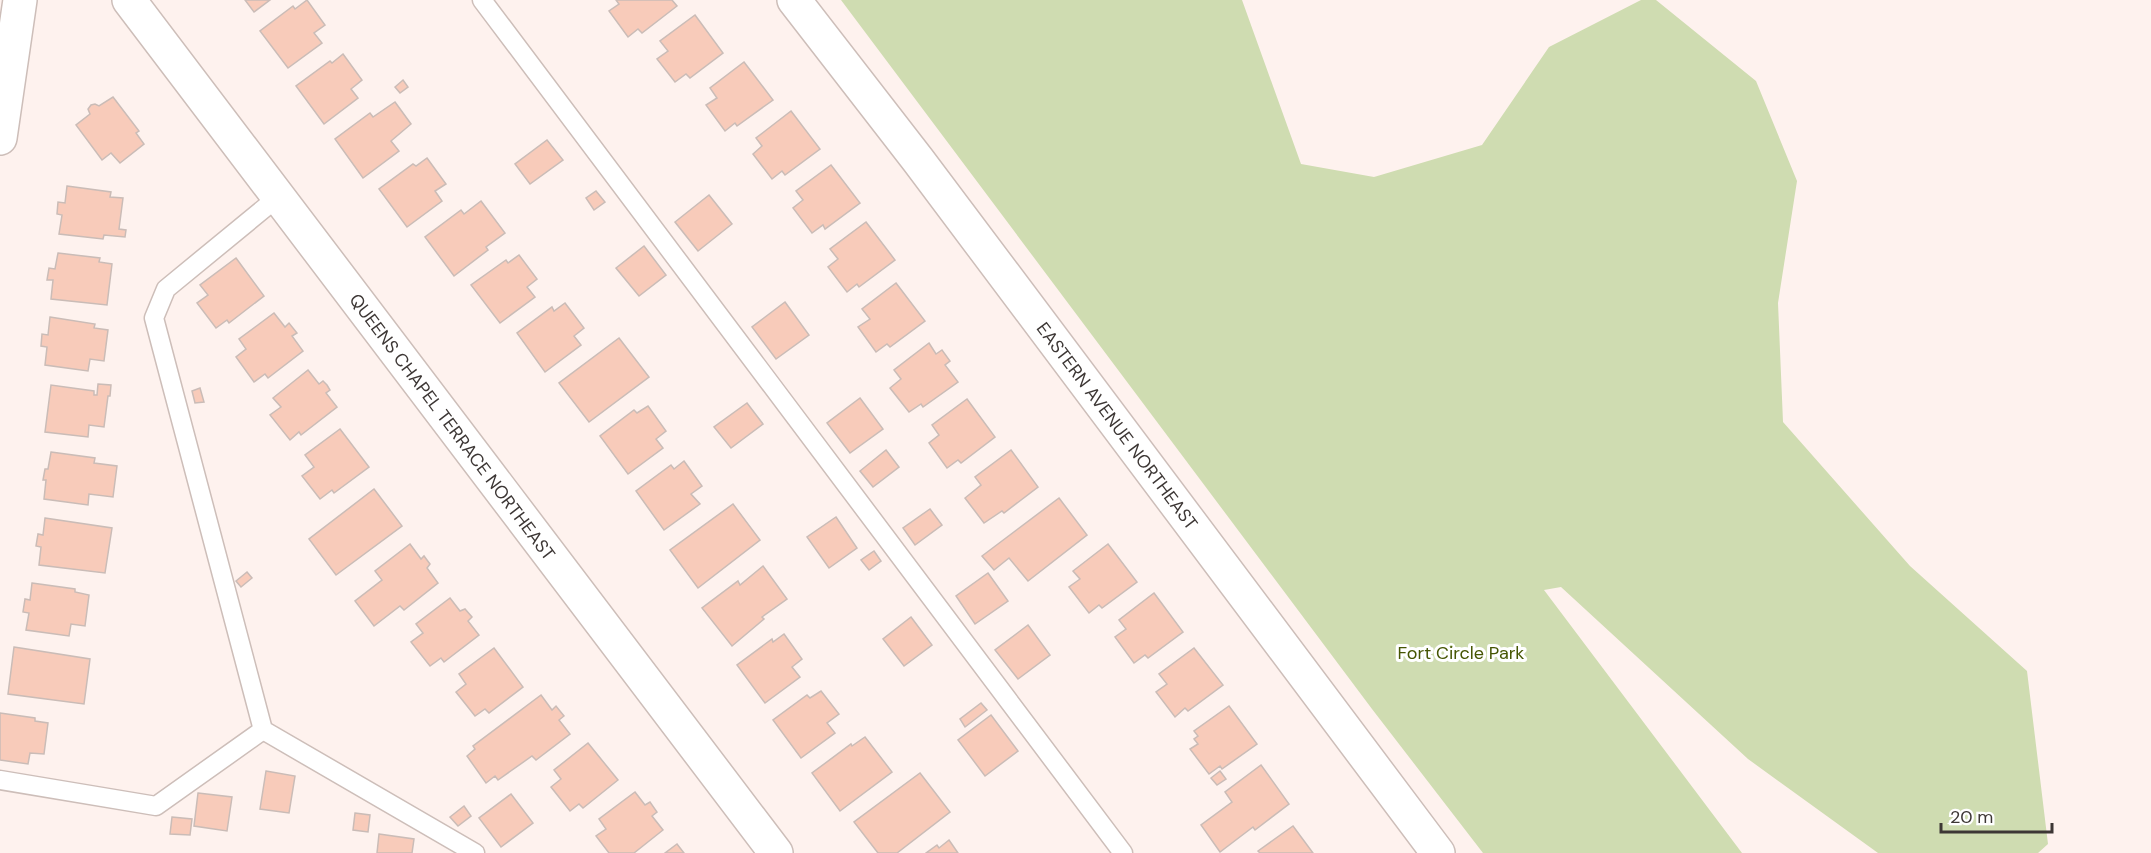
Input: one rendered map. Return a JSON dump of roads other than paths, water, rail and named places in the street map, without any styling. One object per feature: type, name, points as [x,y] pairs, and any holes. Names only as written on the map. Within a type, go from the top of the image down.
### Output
[{"type":"street","points":[[0,138],[20,0]]},
{"type":"street","name":"QUEENS CHAPEL TERRACE NORTHEAST","points":[[129,0],[776,853]]},
{"type":"street","name":"EASTERN AVENUE NORTHEAST","points":[[794,0],[918,160],[1438,853]]},
{"type":"lane","points":[[482,0],[1123,853]]},
{"type":"lane","points":[[278,197],[166,289],[154,318],[263,730],[475,853]]},
{"type":"lane","points":[[0,780],[156,806],[263,730]]},
{"type":"park label","name":"Fort Circle Park","points":[[1461,653]]}]
